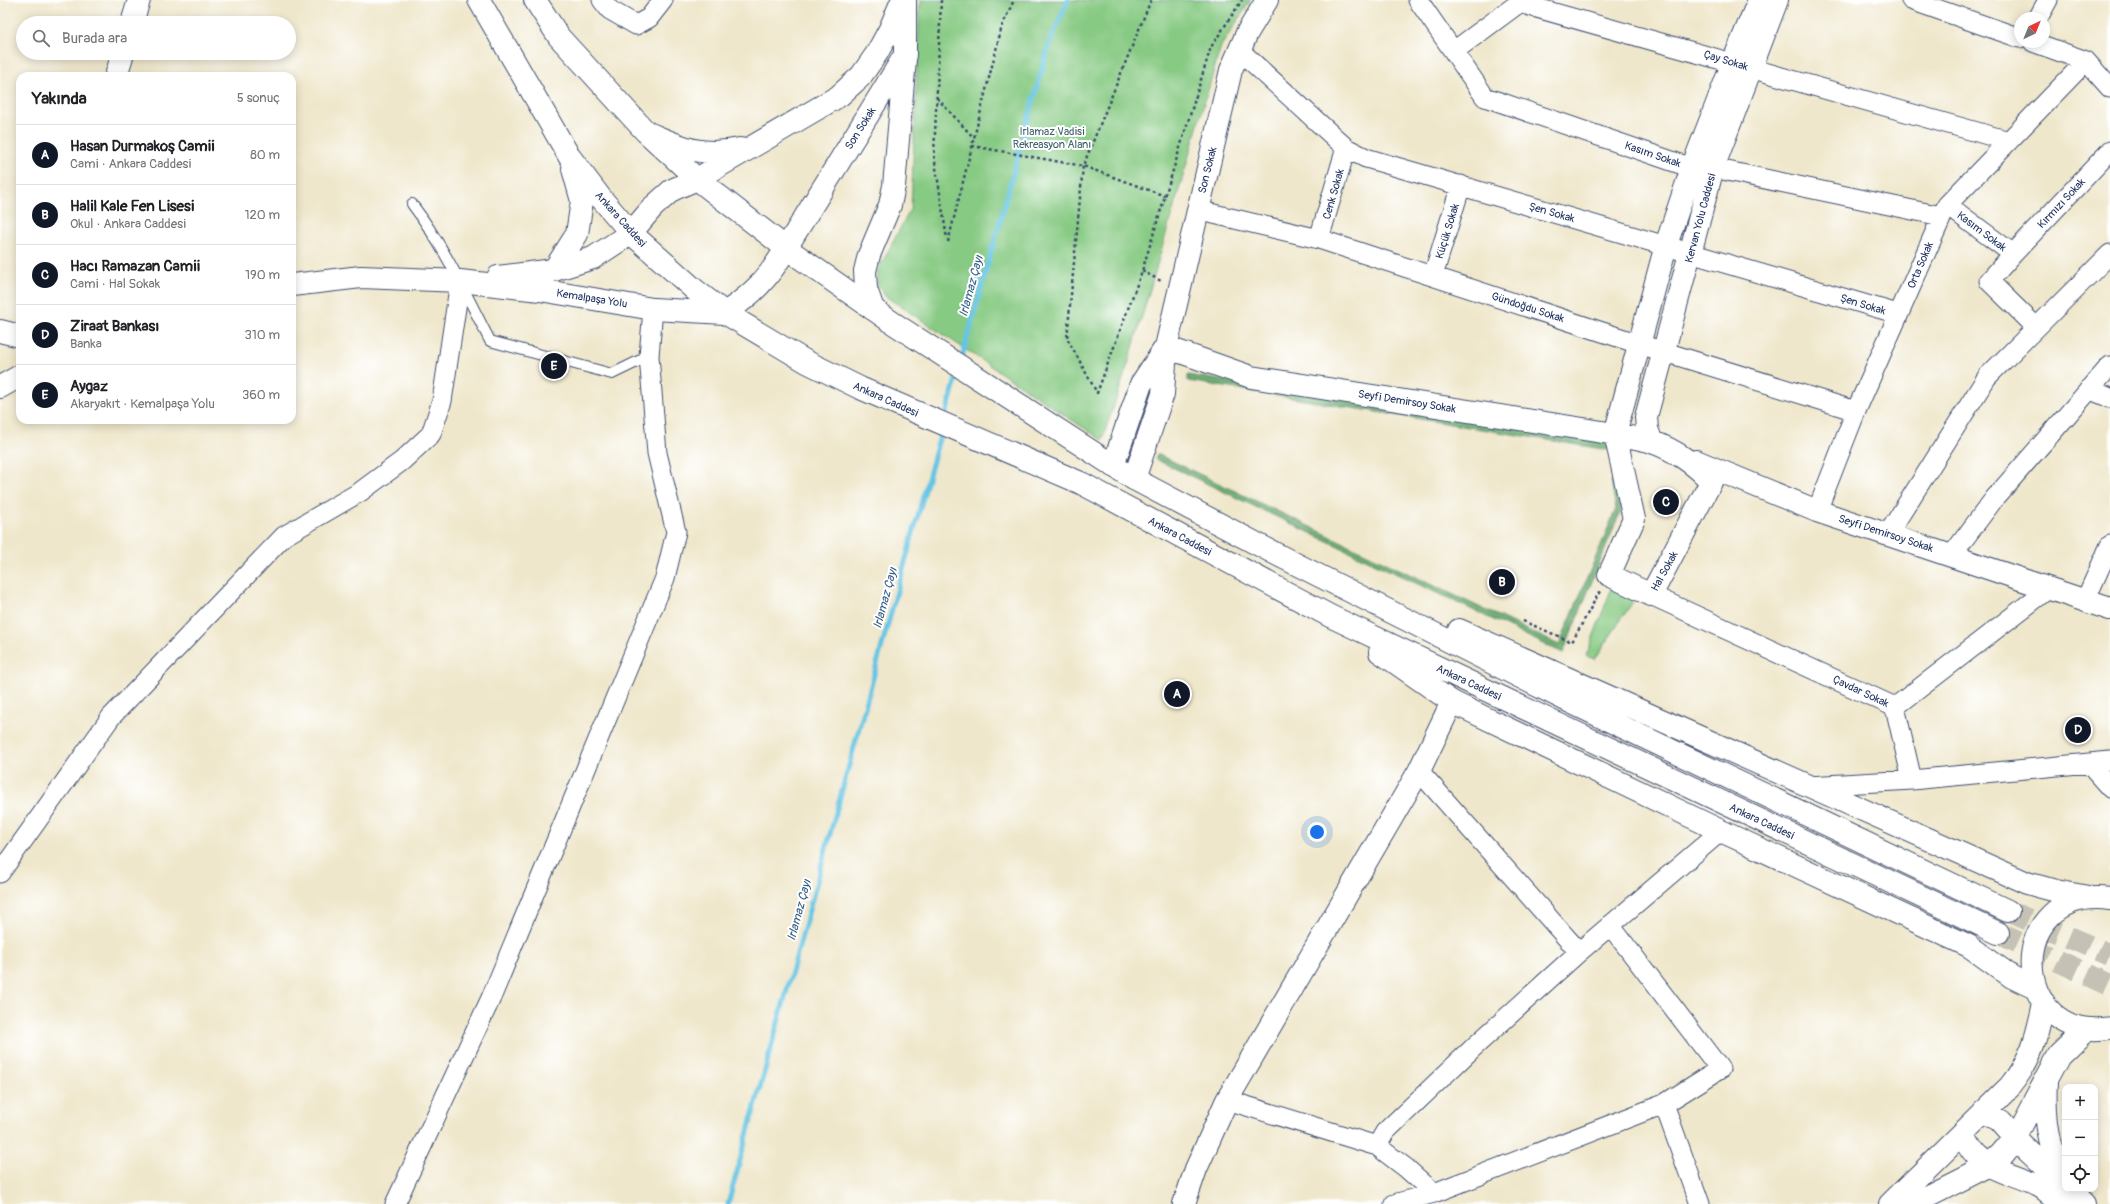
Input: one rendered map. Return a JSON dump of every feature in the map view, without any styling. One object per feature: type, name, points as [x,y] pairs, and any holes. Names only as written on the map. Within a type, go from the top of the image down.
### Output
[{"type":"main road","points":[[134,16],[139,0]]},
{"type":"main road","name":"Ankara Caddesi","points":[[479,0],[510,57],[569,156],[600,197],[631,233],[695,290],[725,313],[807,362],[860,388],[1081,483],[1330,616],[1998,933]]},
{"type":"main road","points":[[535,0],[559,37],[646,132],[696,179],[786,248],[893,323],[1134,479],[1278,555],[1566,700],[2008,911]]},
{"type":"main road","points":[[696,179],[749,147],[796,122],[838,96],[861,76],[890,29],[903,0]]},
{"type":"main road","points":[[873,309],[866,290],[865,271],[869,255],[890,205],[894,186],[905,55],[903,0]]},
{"type":"main road","name":"Son Sokak","points":[[1166,347],[1231,70],[1238,50],[1268,0]]},
{"type":"main road","name":"Kervan Yolu Caddesi","points":[[1615,434],[1666,246],[1703,168],[1742,65],[1759,0]]},
{"type":"main road","name":"Kervan Yolu Caddesi","points":[[1742,65],[1777,0]]},
{"type":"main road","name":"Son Sokak","points":[[725,313],[748,298],[775,267],[905,55]]},
{"type":"main road","points":[[117,72],[121,60]]},
{"type":"main road","points":[[646,132],[680,146],[705,153],[727,152],[749,147]]},
{"type":"main road","points":[[554,270],[578,234],[582,201],[569,156]]},
{"type":"main road","name":"Kervan Yolu Caddesi","points":[[1658,445],[1647,429],[1646,417],[1663,350],[1692,252],[1703,168]]},
{"type":"main road","name":"Kemalpaşa Yolu","points":[[460,281],[554,270],[593,258],[631,233],[653,207],[672,190],[696,179]]},
{"type":"main road","name":"Kemalpaşa Yolu","points":[[296,285],[361,277],[460,281],[540,290],[653,309],[725,313]]},
{"type":"main road","points":[[0,331],[16,335]]},
{"type":"main road","points":[[1105,461],[1141,384],[1166,347]]},
{"type":"main road","points":[[1134,479],[1163,394],[1166,347]]},
{"type":"main road","name":"Seyfi Demirsoy Sokak","points":[[1166,347],[1251,377],[1615,434],[1658,445],[1817,511],[2110,609]]},
{"type":"main road","points":[[0,387],[16,378]]},
{"type":"main road","points":[[1609,575],[1634,519],[1615,434]]},
{"type":"main road","name":"Hal Sokak","points":[[1609,575],[1651,595],[1711,482],[1703,472],[1658,445]]},
{"type":"main road","points":[[1278,555],[1435,620],[2027,883],[2056,891],[2101,897]]},
{"type":"main road","points":[[1330,616],[1452,702],[1721,831],[1969,946],[2040,996],[2063,1020],[2086,1029],[2110,1028]]},
{"type":"main road","points":[[1184,1204],[1196,1169],[1227,1100],[1419,771],[1452,702]]},
{"type":"main road","points":[[1890,1204],[2010,1086],[2021,1072],[2031,1054],[2040,996],[2030,969],[2032,948],[2039,930],[2052,914],[2069,903],[2101,897]]},
{"type":"main road","points":[[1913,1204],[1990,1165],[2006,1150],[2015,1138],[2059,1055],[2086,1029]]},
{"type":"main road","points":[[2047,1078],[2044,1106],[2048,1137],[2062,1175]]},
{"type":"main road","points":[[1983,1112],[2000,1121],[2015,1138],[2062,1184]]},
{"type":"main road","points":[[1965,1131],[1970,1148],[1979,1159],[2038,1186],[2062,1190]]},
{"type":"street","points":[[602,0],[610,10],[636,25],[649,18],[663,0]]},
{"type":"street","name":"Kasım Sokak","points":[[1418,0],[1485,97],[1703,168],[1944,210],[2013,254],[1990,281],[2036,327]]},
{"type":"street","points":[[1911,0],[2014,36]]},
{"type":"street","points":[[2041,12],[2048,0]]},
{"type":"street","name":"Çay Sokak","points":[[1454,51],[1519,3],[2009,141]]},
{"type":"street","points":[[2050,48],[2086,61],[2110,88]]},
{"type":"street","name":"Şen Sokak","points":[[1238,50],[1346,148],[1366,158],[1666,246],[1692,252],[1898,314]]},
{"type":"street","name":"Orta Sokak","points":[[1817,511],[1856,411],[1944,210],[2086,61]]},
{"type":"street","name":"Cenk Sokak","points":[[1319,239],[1346,148]]},
{"type":"street","name":"Kırmızı Sokak","points":[[2013,254],[2110,151]]},
{"type":"street","name":"Küçük Sokak","points":[[1433,276],[1461,185]]},
{"type":"street","name":"Gündoğdu Sokak","points":[[1197,210],[1319,239],[1639,344],[1663,350],[1856,411]]},
{"type":"street","points":[[1888,534],[1987,377],[2110,254]]},
{"type":"street","points":[[0,873],[111,717],[284,536],[360,492],[402,461],[431,434],[442,401],[460,281]]},
{"type":"street","points":[[395,1204],[491,998],[665,578],[676,532],[657,453],[649,356],[653,309]]},
{"type":"street","points":[[1952,555],[1994,499],[2110,366]]},
{"type":"street","points":[[2089,389],[2110,398]]},
{"type":"street","points":[[2085,601],[2110,544]]},
{"type":"street","name":"Çavdar Sokak","points":[[1651,595],[1895,707],[2048,589]]},
{"type":"street","points":[[1895,707],[1912,780]]},
{"type":"street","points":[[1806,786],[1912,780],[2110,761]]},
{"type":"street","points":[[2088,762],[2110,788]]},
{"type":"street","points":[[1419,771],[1579,952]]},
{"type":"street","points":[[1377,1146],[1385,1132],[1475,1046],[1579,952],[1721,831]]},
{"type":"street","points":[[1394,1204],[1433,1198],[1664,1104],[1720,1069],[1610,925]]},
{"type":"street","points":[[1227,1100],[1377,1146],[1406,1168],[1433,1198]]},
{"type":"street","points":[[1664,1104],[1700,1204]]},
{"type":"lane","points":[[412,204],[430,228],[460,281],[490,341],[612,374],[649,356]]},
{"type":"path","points":[[941,0],[934,155],[948,242],[1002,26],[1014,0]]},
{"type":"path","points":[[1151,0],[1083,166],[1067,338],[1097,392],[1142,271],[1211,47],[1242,0]]},
{"type":"path","points":[[937,97],[974,138]]},
{"type":"path","points":[[972,146],[1083,166],[1165,196]]},
{"type":"path","points":[[1523,621],[1572,642],[1609,575]]},
{"type":"green space","name":"Irlamaz Vadisi Rekreasyon Alanı","points":[[920,0],[1251,0],[1221,46],[1129,361],[1102,440],[885,296],[877,284],[878,270],[911,208]]},
{"type":"green space","points":[[1188,375],[1609,443],[1609,450],[1188,381]]},
{"type":"green space","points":[[1157,454],[1559,645],[1616,509],[1611,481],[1616,481],[1621,510],[1563,653],[1155,459]]},
{"type":"green space","points":[[1612,587],[1636,597],[1595,659],[1586,656]]},
{"type":"waterway","name":"Irlamaz Çayı","points":[[961,361],[1049,44],[1068,0]]},
{"type":"waterway","name":"Irlamaz Çayı","points":[[945,418],[958,372]]},
{"type":"waterway","name":"Irlamaz Çayı","points":[[728,1204],[942,428]]},
{"type":"tunnel","points":[[2008,911],[2110,955]]},
{"type":"tunnel","points":[[1998,933],[2110,985]]},
{"type":"place","name":"Aygaz","points":[[554,366]]},
{"type":"place","name":"Hacı Ramazan Camii","points":[[1666,502]]},
{"type":"place","name":"Halil Kale Fen Lisesi","points":[[1502,582]]},
{"type":"place","name":"Hasan Durmakoş Camii","points":[[1177,694]]},
{"type":"place","name":"Ziraat Bankası","points":[[2078,730]]}]
